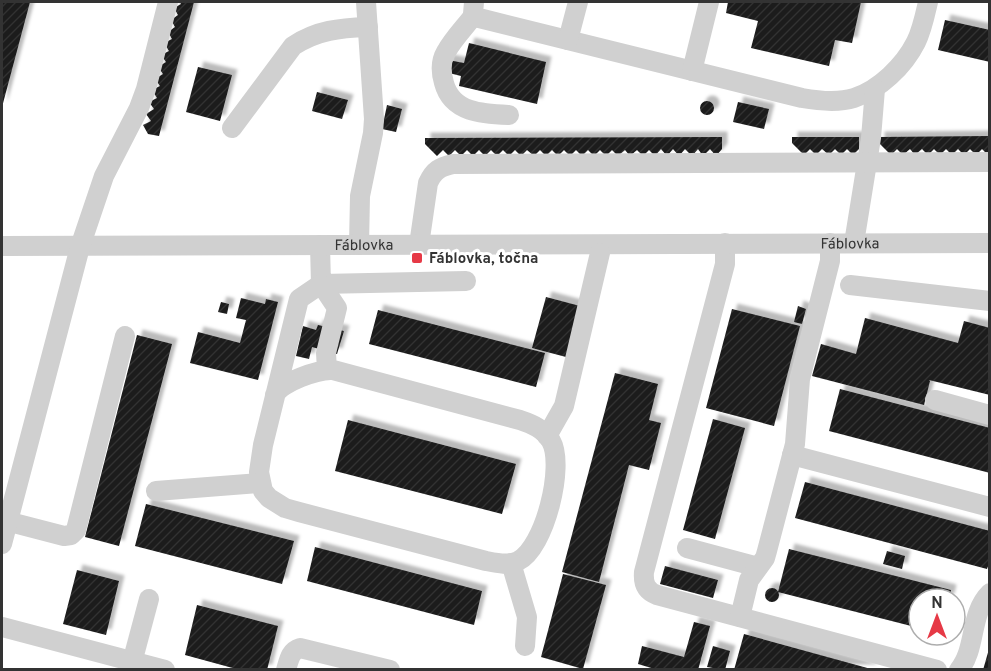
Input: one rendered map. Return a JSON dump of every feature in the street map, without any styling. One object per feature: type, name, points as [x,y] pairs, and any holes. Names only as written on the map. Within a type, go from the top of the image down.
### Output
[{"type":"street","points":[[2,544],[4,521],[80,247],[104,176],[146,88],[168,2]]},
{"type":"street","points":[[359,245],[360,196],[374,133],[366,2]]},
{"type":"street","points":[[568,40],[578,2]]},
{"type":"street","points":[[692,71],[709,2]]},
{"type":"street","points":[[474,8],[479,18],[802,98],[824,101],[852,99],[875,89],[904,59],[916,42],[928,2]]},
{"type":"street","points":[[474,8],[442,61],[441,74],[445,88],[450,98],[459,106],[470,111],[509,115]]},
{"type":"street","points":[[232,128],[283,58],[307,36],[321,32],[368,27]]},
{"type":"street","points":[[854,243],[867,162],[875,89]]},
{"type":"street","points":[[419,245],[428,183],[432,174],[440,167],[453,164],[990,162]]},
{"type":"street","points":[[725,243],[725,264],[644,572],[646,586],[652,593],[932,669]]},
{"type":"street","points":[[740,617],[749,580],[767,551],[792,455],[798,430],[800,379],[830,261],[830,243]]},
{"type":"street","name":"Fáblovka","points":[[2,246],[990,243]]},
{"type":"street","points":[[320,245],[321,284],[337,308],[326,353],[327,370]]},
{"type":"street","points":[[548,436],[564,406],[600,253]]},
{"type":"street","points":[[275,395],[278,389],[285,384],[327,370],[538,427],[548,436],[555,452],[556,471],[545,519],[536,542],[528,554],[520,560],[511,563],[486,561],[285,508],[269,498],[260,483],[260,459],[275,395],[299,299],[321,284],[466,281]]},
{"type":"street","points":[[850,285],[990,301]]},
{"type":"street","points":[[4,521],[64,536],[71,535],[76,530],[125,336]]},
{"type":"street","points":[[935,400],[990,415]]},
{"type":"street","points":[[792,455],[990,507]]},
{"type":"street","points":[[156,491],[260,483]]},
{"type":"street","points":[[687,548],[758,567]]},
{"type":"street","points":[[511,563],[527,617],[525,646]]},
{"type":"street","points":[[959,669],[966,657],[981,603],[990,593]]},
{"type":"street","points":[[131,665],[148,599]]},
{"type":"street","points":[[2,627],[131,665],[165,669]]},
{"type":"street","points":[[286,669],[291,654],[295,650],[306,648],[390,669]]},
{"type":"building","points":[[2,2],[30,2],[2,107]]},
{"type":"building","points":[[180,2],[194,2],[159,136],[148,134],[143,125],[151,121],[146,114],[154,109],[149,102],[157,98],[152,90],[160,86],[155,79],[163,74],[158,67],[166,62],[161,55],[169,51],[164,43],[172,39],[168,32],[175,27],[171,20],[178,15],[174,8],[181,4]]},
{"type":"building","points":[[728,2],[861,2],[852,43],[835,40],[829,66],[751,48],[758,21],[726,13]]},
{"type":"building","points":[[945,20],[990,30],[990,62],[938,50]]},
{"type":"building","points":[[469,43],[546,62],[537,104],[459,86],[461,76],[445,72],[448,60],[464,63]]},
{"type":"building","points":[[198,67],[232,75],[220,121],[186,112]]},
{"type":"building","points":[[317,92],[348,100],[342,119],[312,111]]},
{"type":"building","points":[[704,101],[710,101],[714,108],[710,115],[704,115],[700,111],[700,105]]},
{"type":"building","points":[[738,102],[769,109],[764,129],[733,122]]},
{"type":"building","points":[[387,105],[402,109],[396,132],[382,129]]},
{"type":"building","points":[[990,136],[988,155],[982,149],[976,155],[970,149],[964,155],[958,149],[952,155],[946,149],[940,155],[934,149],[928,155],[922,149],[915,155],[910,149],[903,155],[897,149],[891,155],[879,143],[879,137]]},
{"type":"building","points":[[722,137],[722,149],[716,156],[710,149],[703,156],[698,149],[692,156],[685,149],[679,156],[673,149],[667,156],[661,149],[655,156],[649,150],[643,156],[637,150],[630,156],[625,150],[618,156],[612,150],[606,156],[600,150],[594,156],[588,150],[582,156],[576,150],[570,156],[564,150],[558,156],[552,150],[546,156],[540,150],[534,156],[527,150],[521,156],[515,150],[509,156],[503,150],[497,156],[491,150],[485,156],[479,150],[473,156],[467,150],[461,156],[455,150],[449,156],[443,150],[437,156],[425,144],[425,138]]},
{"type":"building","points":[[792,137],[859,137],[859,149],[853,155],[847,149],[841,155],[835,149],[829,155],[822,149],[816,155],[810,149],[804,155],[792,143]]},
{"type":"building","points":[[546,297],[580,306],[566,357],[532,348]]},
{"type":"building","points":[[241,298],[265,304],[266,299],[278,302],[258,380],[190,363],[198,332],[240,343],[246,320],[236,318]]},
{"type":"building","points":[[221,302],[229,304],[227,314],[218,312]]},
{"type":"building","points":[[798,306],[806,309],[802,324],[794,322]]},
{"type":"building","points":[[732,309],[800,326],[774,426],[706,408]]},
{"type":"building","points":[[378,310],[545,353],[536,387],[369,344]]},
{"type":"building","points":[[865,318],[958,343],[964,321],[990,328],[990,395],[929,380],[924,405],[812,376],[821,344],[856,354]]},
{"type":"building","points":[[318,325],[344,331],[337,354],[312,347],[309,359],[296,356],[303,326],[316,330]]},
{"type":"building","points":[[137,335],[172,344],[119,546],[85,537]]},
{"type":"building","points":[[615,373],[658,384],[649,420],[661,423],[649,470],[629,465],[599,582],[562,572]]},
{"type":"building","points":[[840,389],[990,428],[990,473],[829,431]]},
{"type":"building","points":[[713,419],[745,428],[715,539],[683,530]]},
{"type":"building","points":[[348,420],[516,464],[502,514],[335,471]]},
{"type":"building","points":[[805,482],[990,531],[990,561],[987,569],[795,518]]},
{"type":"building","points":[[146,504],[294,541],[282,584],[135,546]]},
{"type":"building","points":[[315,547],[482,591],[474,625],[307,581]]},
{"type":"building","points":[[789,549],[939,587],[907,587],[907,625],[778,592]]},
{"type":"building","points":[[887,551],[905,556],[902,569],[883,564]]},
{"type":"building","points":[[665,566],[718,580],[713,598],[660,584]]},
{"type":"building","points":[[77,570],[119,581],[106,635],[63,624]]},
{"type":"building","points":[[563,574],[606,585],[583,669],[541,657]]},
{"type":"building","points":[[772,588],[777,590],[779,595],[777,600],[772,602],[767,600],[765,595],[767,590]]},
{"type":"building","points":[[197,605],[278,626],[267,670],[240,670],[185,655]]},
{"type":"building","points":[[694,622],[710,626],[698,670],[658,670],[638,664],[642,646],[684,657]]},
{"type":"building","points":[[744,634],[871,669],[871,670],[734,670]]},
{"type":"building","points":[[713,646],[730,651],[725,670],[707,667]]},
{"type":"building","points":[[989,649],[990,670],[983,670]]},
{"type":"place","name":"Fáblovka, točna","points":[[417,258]]}]
